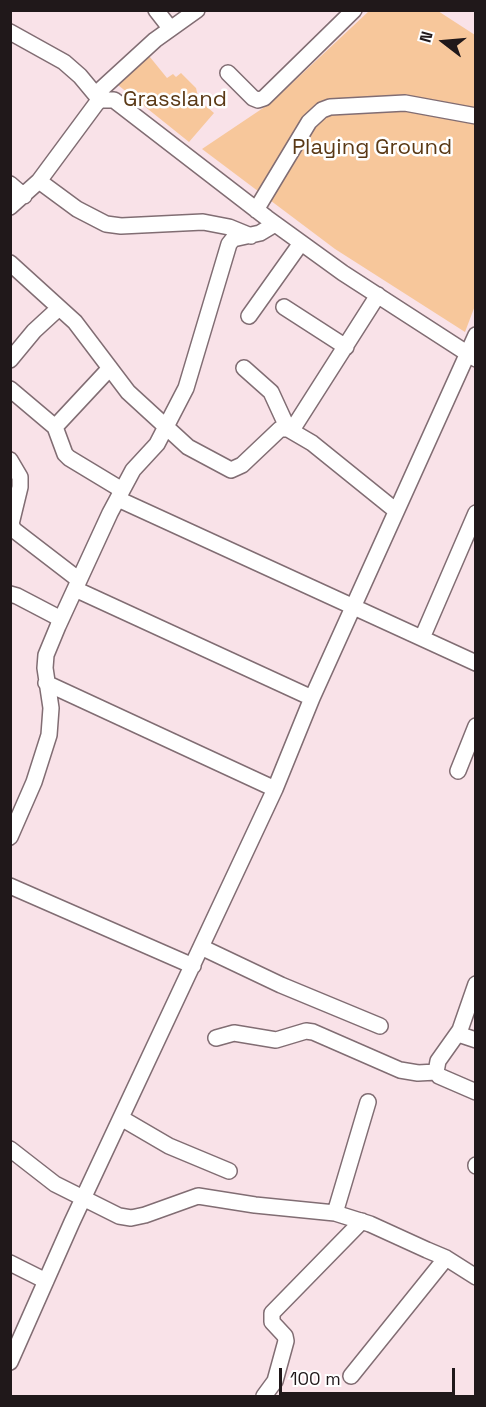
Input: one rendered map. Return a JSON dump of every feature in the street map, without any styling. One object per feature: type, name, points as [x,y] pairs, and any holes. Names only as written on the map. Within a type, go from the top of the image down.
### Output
[{"type":"street","points":[[156,10],[170,28]]},
{"type":"street","points":[[10,207],[39,181],[98,97],[170,28],[197,10]]},
{"type":"street","points":[[228,73],[253,98],[258,100],[264,98],[354,10]]},
{"type":"street","points":[[10,32],[64,62],[98,97],[114,100],[301,243],[471,355]]},
{"type":"street","points":[[256,210],[309,122],[322,110],[330,107],[405,102],[476,116]]},
{"type":"street","points":[[39,181],[77,209],[106,224],[121,226],[203,222],[229,227],[251,236]]},
{"type":"street","points":[[10,184],[24,196]]},
{"type":"street","points":[[10,837],[34,783],[49,735],[51,708],[46,683],[46,655],[61,619],[133,470],[156,444],[186,388],[229,244],[232,239],[251,236],[276,224]]},
{"type":"street","points":[[249,316],[301,243]]},
{"type":"street","points":[[10,263],[75,322],[128,392],[188,447],[231,470],[242,465],[280,429],[290,429]]},
{"type":"street","points":[[290,429],[378,295]]},
{"type":"street","points":[[284,307],[346,346]]},
{"type":"street","points":[[10,360],[34,331],[59,308]]},
{"type":"street","points":[[10,1362],[275,789],[312,698],[395,510],[471,355],[476,335]]},
{"type":"street","points":[[55,427],[110,368]]},
{"type":"street","points":[[244,368],[272,392],[290,429],[312,443],[395,510]]},
{"type":"street","points":[[10,389],[55,427],[65,454],[69,458],[120,495],[472,662],[476,646]]},
{"type":"street","points":[[10,460],[20,477],[20,487],[11,524],[14,530],[77,585],[312,698]]},
{"type":"street","points":[[422,638],[476,513]]},
{"type":"street","points":[[10,594],[61,619]]},
{"type":"street","points":[[46,683],[275,789]]},
{"type":"street","points":[[458,771],[476,726]]},
{"type":"street","points":[[10,886],[193,966]]},
{"type":"street","points":[[201,947],[281,985],[380,1026]]},
{"type":"street","points":[[436,1072],[438,1061],[458,1034],[476,984]]},
{"type":"street","points":[[216,1038],[234,1033],[276,1040],[306,1031],[313,1032],[400,1070],[417,1073],[436,1072],[476,1092]]},
{"type":"street","points":[[458,1034],[476,1040]]},
{"type":"street","points":[[335,1213],[369,1102]]},
{"type":"street","points":[[121,1118],[169,1146],[229,1171]]},
{"type":"street","points":[[10,1149],[55,1184],[119,1215],[131,1218],[145,1215],[198,1196],[255,1205],[335,1213],[362,1221],[446,1258],[476,1277]]},
{"type":"street","points":[[264,1396],[275,1381],[286,1341],[285,1336],[272,1322],[272,1313],[362,1221]]},
{"type":"street","points":[[351,1376],[446,1258]]},
{"type":"street","points":[[10,1263],[46,1281]]},
{"type":"green space","name":"Playing Ground","points":[[369,11],[438,11],[475,35],[476,303],[465,332],[335,249],[202,149],[272,102]]},
{"type":"green space","name":"Grassland","points":[[141,46],[167,78],[173,74],[176,77],[181,73],[196,88],[199,100],[214,113],[189,142],[108,77]]}]
